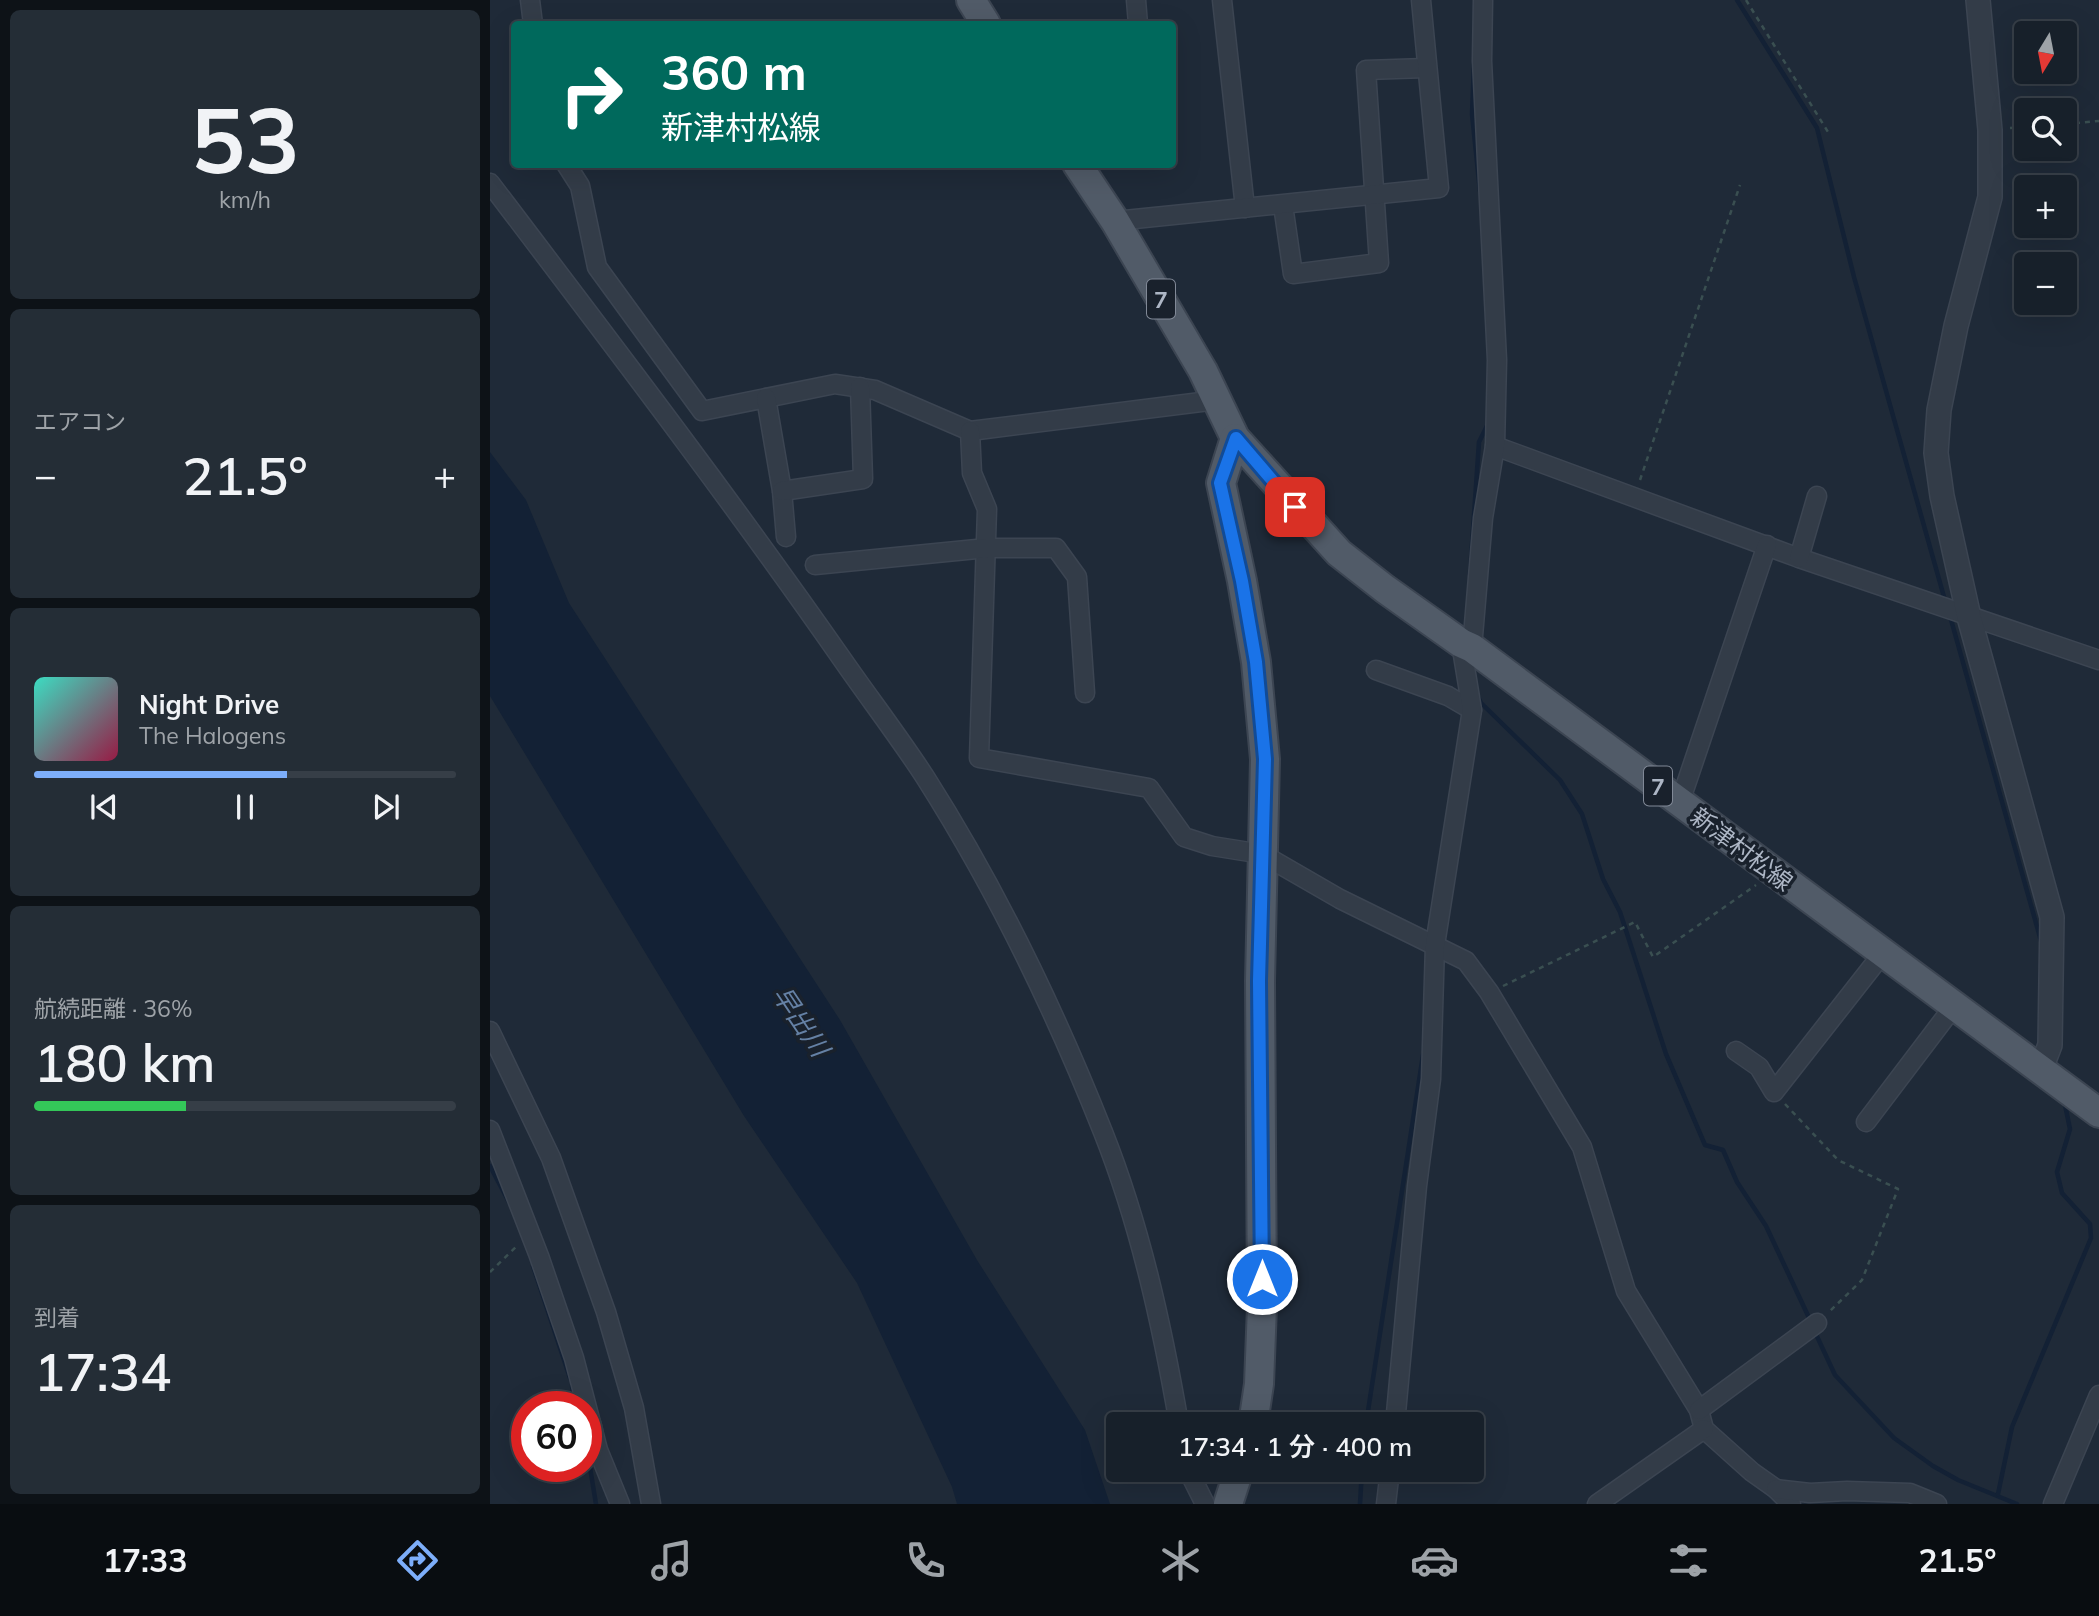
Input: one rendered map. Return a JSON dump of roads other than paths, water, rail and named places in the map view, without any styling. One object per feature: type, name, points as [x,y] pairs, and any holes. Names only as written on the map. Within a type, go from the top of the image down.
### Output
[{"type":"main road","points":[[971,0],[984,21]]},
{"type":"main road","name":"7","points":[[1080,168],[1115,221],[1203,371],[1236,438]]},
{"type":"main road","points":[[1236,438],[1220,483],[1242,581],[1256,662],[1265,759],[1259,981],[1262,1306],[1259,1384],[1254,1412]]},
{"type":"main road","name":"新津村松線","points":[[1236,438],[1339,553],[1385,589],[1467,646],[2099,1113]]},
{"type":"main road","points":[[1227,1504],[1235,1482]]},
{"type":"street","points":[[530,0],[533,21]]},
{"type":"street","points":[[1136,0],[1138,21]]},
{"type":"street","points":[[1222,0],[1245,208]]},
{"type":"street","points":[[1115,221],[1439,188],[1421,0]]},
{"type":"street","points":[[1396,1412],[1417,1186],[1431,1079],[1435,945],[1472,710],[1467,646],[1495,446],[1497,360],[1482,61],[1483,0]]},
{"type":"street","points":[[1978,0],[1990,130],[1990,197],[1956,326],[1940,410],[1936,453],[1942,496],[1969,617],[2052,917],[2050,1045],[2040,1071]]},
{"type":"street","points":[[1283,205],[1293,274],[1378,264],[1366,70],[1426,68]]},
{"type":"street","points":[[568,168],[580,186],[597,267],[702,411],[835,384],[875,390],[970,430],[1217,400]]},
{"type":"street","points":[[490,183],[678,429],[794,591],[925,778],[984,878],[1046,1000],[1104,1133],[1137,1233],[1166,1346],[1177,1412]]},
{"type":"street","points":[[782,491],[863,479],[860,387]]},
{"type":"street","points":[[766,398],[782,491],[786,537]]},
{"type":"street","points":[[970,430],[972,473],[987,509],[979,758],[1149,788],[1184,837],[1212,846],[1262,854],[1340,899],[1466,961],[1489,992],[1582,1147],[1626,1291],[1699,1410],[1704,1429],[1791,1504]]},
{"type":"street","points":[[1495,446],[1799,558],[2099,660]]},
{"type":"street","points":[[1799,558],[1817,496]]},
{"type":"street","points":[[1679,802],[1767,545]]},
{"type":"street","points":[[814,565],[987,548],[1056,548],[1077,577],[1085,693]]},
{"type":"street","points":[[1376,670],[1448,696],[1472,710]]},
{"type":"street","points":[[1736,1051],[1759,1067],[1774,1092],[1883,953]]},
{"type":"street","points":[[1866,1122],[1954,1006]]},
{"type":"street","points":[[490,1031],[551,1158],[606,1312],[634,1408],[651,1504]]},
{"type":"street","points":[[490,1130],[539,1256],[574,1358],[598,1450],[620,1504]]},
{"type":"street","points":[[1699,1410],[1818,1323]]},
{"type":"street","points":[[2053,1504],[2099,1395]]},
{"type":"street","points":[[1597,1504],[1704,1429]]},
{"type":"street","points":[[1194,1482],[1205,1504]]},
{"type":"street","points":[[1386,1504],[1389,1482]]},
{"type":"street","points":[[1776,1489],[1810,1493],[1847,1490],[1910,1493],[1937,1504]]},
{"type":"water","name":"早出川","points":[[490,452],[526,500],[569,603],[840,1020],[977,1260],[1085,1430],[1110,1504],[957,1504],[952,1487],[857,1283],[744,1116],[490,696]]},
{"type":"waterway","points":[[1737,0],[1817,128],[1854,277],[1946,604]]},
{"type":"waterway","points":[[1474,64],[1472,114],[1480,191]]},
{"type":"waterway","points":[[1470,574],[1479,442],[1488,424]]},
{"type":"waterway","points":[[1950,616],[2041,941]]},
{"type":"waterway","points":[[1477,695],[1481,703],[1560,780],[1582,814],[1603,879],[1620,912],[1666,1054],[1705,1145],[1723,1150],[1737,1182],[1766,1226],[1811,1322]]},
{"type":"waterway","points":[[1368,1412],[1423,1055]]},
{"type":"waterway","points":[[1998,1494],[2012,1427],[2091,1238],[2090,1224],[2062,1193],[2057,1172],[2070,1129],[2064,1100]]},
{"type":"waterway","points":[[490,1166],[511,1206]]},
{"type":"waterway","points":[[533,1266],[570,1378]]},
{"type":"waterway","points":[[1814,1330],[1835,1375],[1894,1438],[1958,1480],[2017,1504]]},
{"type":"waterway","points":[[572,1386],[573,1391]]},
{"type":"waterway","points":[[592,1482],[596,1504]]},
{"type":"waterway","points":[[1360,1504],[1361,1482]]}]
